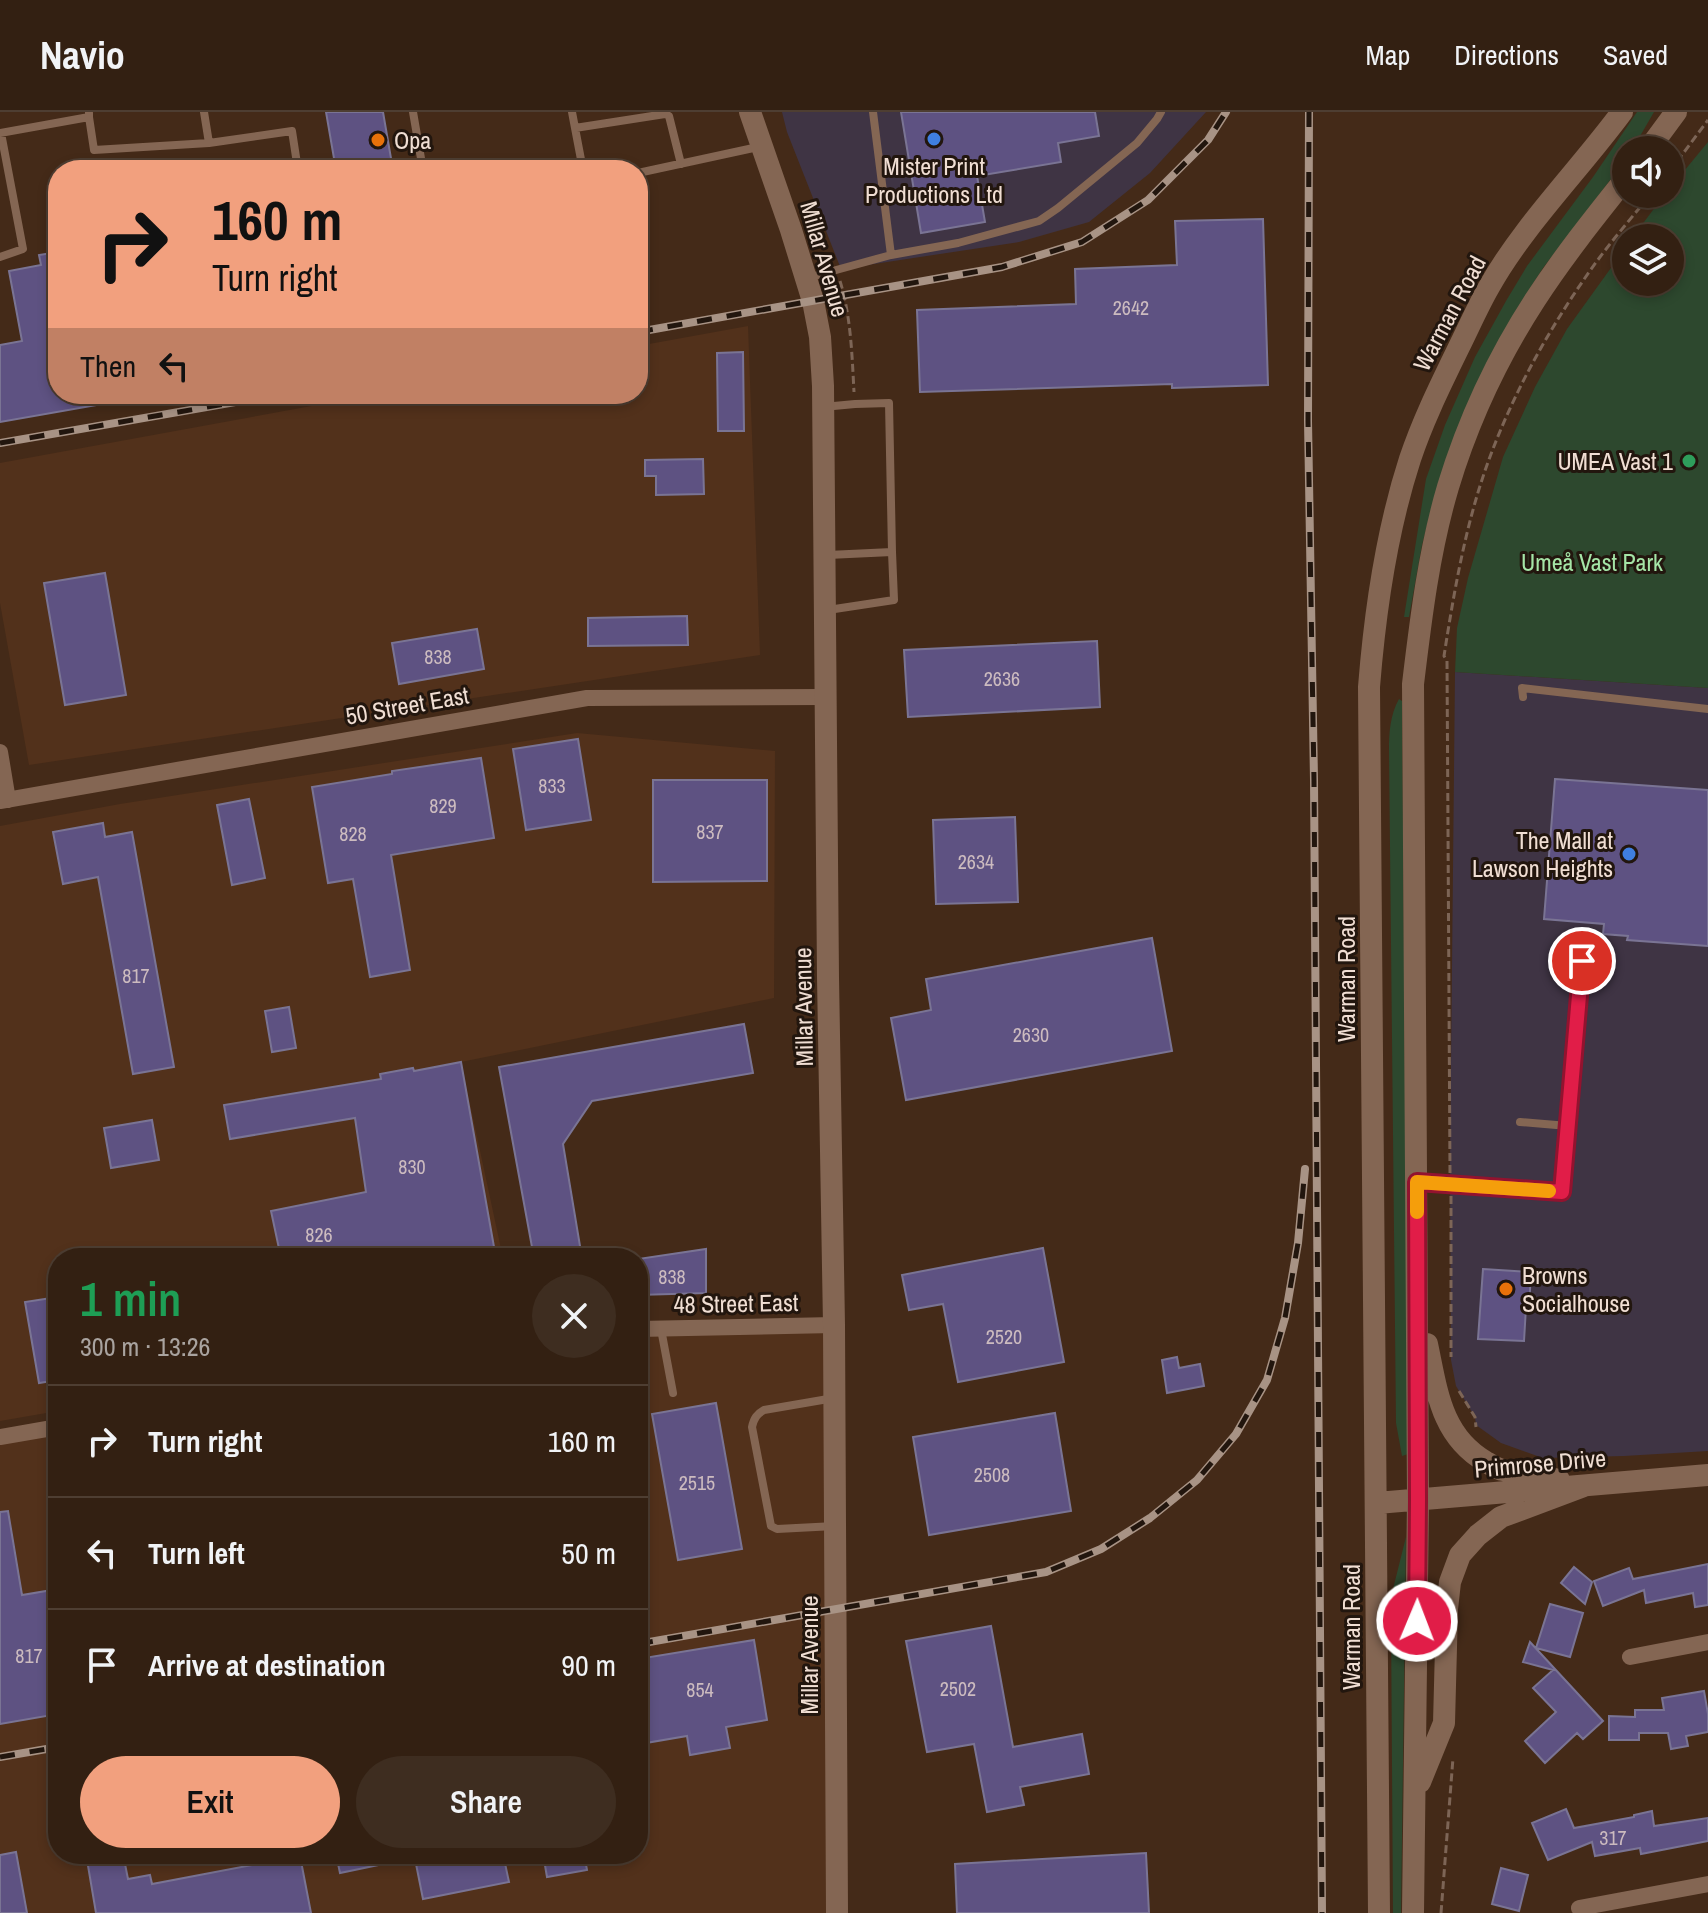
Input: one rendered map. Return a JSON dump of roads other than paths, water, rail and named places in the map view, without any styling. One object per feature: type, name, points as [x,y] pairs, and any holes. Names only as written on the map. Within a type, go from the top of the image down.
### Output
[{"type":"main road","name":"Millar Avenue","points":[[750,112],[806,278],[820,337],[834,1325],[837,1913]]},
{"type":"main road","name":"Warman Road","points":[[1379,1913],[1369,687],[1373,642],[1394,517],[1410,460],[1431,404],[1489,286],[1523,236],[1622,112]]},
{"type":"main road","points":[[1658,136],[1676,112]]},
{"type":"main road","points":[[1413,1913],[1418,1300],[1413,684],[1427,573],[1448,487],[1467,432],[1496,366],[1534,301],[1612,196]]},
{"type":"main road","points":[[1418,1300],[1440,1401],[1449,1427],[1463,1445],[1472,1454],[1500,1470],[1584,1486]]},
{"type":"main road","name":"Primrose Drive","points":[[1377,1503],[1708,1475]]},
{"type":"main road","points":[[1415,1794],[1444,1723],[1447,1609],[1450,1582],[1460,1555],[1478,1535],[1501,1517],[1584,1486]]},
{"type":"street","name":"50 Street East","points":[[4,800],[587,698],[826,697]]},
{"type":"street","points":[[0,752],[4,800]]},
{"type":"street","name":"48 Street East","points":[[648,1329],[834,1325]]},
{"type":"street","points":[[0,1437],[48,1429]]},
{"type":"street","points":[[1630,1657],[1708,1642]]},
{"type":"street","points":[[1579,1908],[1708,1884]]},
{"type":"lane","points":[[204,112],[209,143]]},
{"type":"lane","points":[[413,112],[421,160]]},
{"type":"lane","points":[[572,112],[581,160]]},
{"type":"lane","points":[[873,112],[891,255]]},
{"type":"lane","points":[[806,278],[1039,221],[1137,143],[1161,112]]},
{"type":"lane","points":[[575,128],[665,114],[671,121],[681,164]]},
{"type":"lane","points":[[0,257],[23,249],[0,133],[89,115],[94,150],[209,143],[292,131],[296,160]]},
{"type":"lane","points":[[648,171],[762,147]]},
{"type":"lane","points":[[823,407],[889,403],[894,600],[825,610]]},
{"type":"lane","points":[[824,555],[892,552]]},
{"type":"lane","points":[[1523,697],[1522,688],[1708,709]]},
{"type":"lane","points":[[1417,1182],[1562,1192],[1582,961]]},
{"type":"lane","points":[[1520,1122],[1568,1126]]},
{"type":"lane","points":[[661,1328],[673,1393]]},
{"type":"lane","points":[[834,1398],[764,1410],[754,1420],[752,1427],[771,1526],[777,1529],[835,1526]]},
{"type":"railway","points":[[648,330],[1002,267],[1082,242],[1148,200],[1208,140],[1226,112]]},
{"type":"railway","points":[[1309,112],[1308,421],[1314,780],[1322,1913]]},
{"type":"railway","points":[[0,443],[224,404]]},
{"type":"railway","points":[[648,1642],[1046,1572],[1101,1549],[1150,1518],[1197,1480],[1236,1434],[1267,1380],[1285,1318],[1298,1243],[1305,1169]]},
{"type":"railway","points":[[0,1757],[48,1749]]},
{"type":"place","name":"Mister Print Productions Ltd","points":[[934,139]]},
{"type":"place","name":"Opa","points":[[378,140]]},
{"type":"place","name":"UMEA Vast 1","points":[[1689,461]]},
{"type":"place","name":"The Mall at Lawson Heights","points":[[1629,854]]},
{"type":"place","name":"Browns Socialhouse","points":[[1506,1289]]},
{"type":"park label","name":"Umeå Vast Park","points":[[1592,562]]}]
